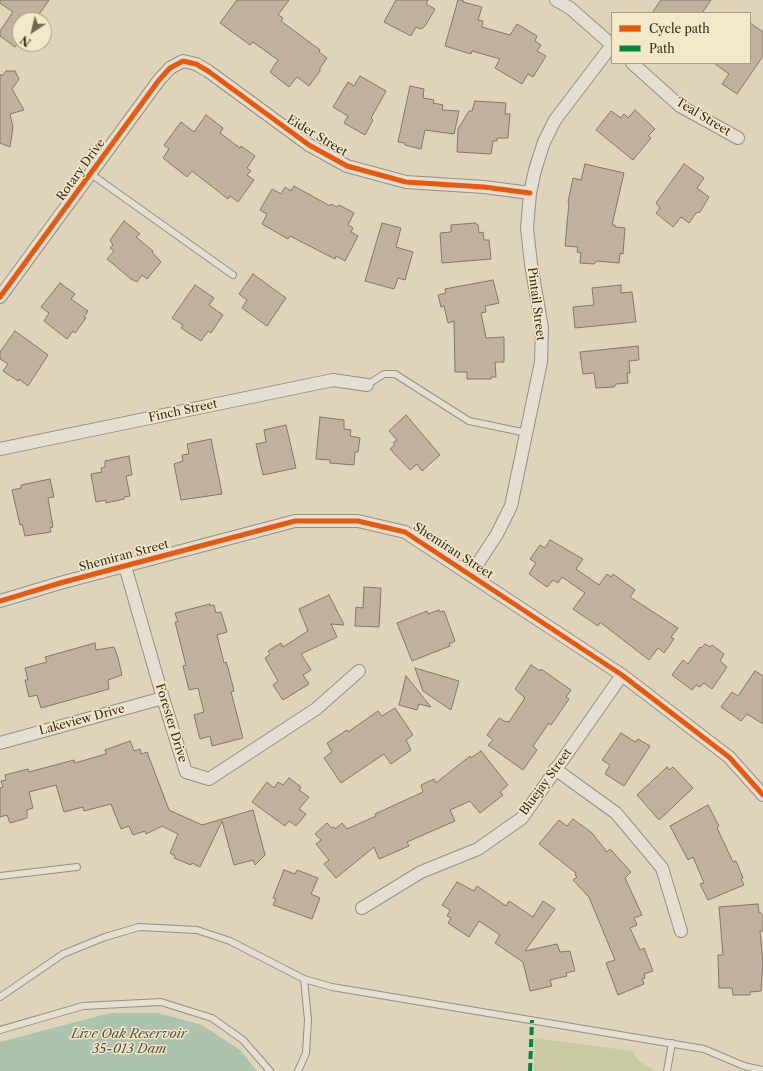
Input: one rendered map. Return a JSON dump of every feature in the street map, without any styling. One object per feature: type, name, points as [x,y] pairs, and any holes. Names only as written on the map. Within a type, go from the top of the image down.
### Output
[{"type":"street","points":[[556,0],[570,8],[611,44]]},
{"type":"street","name":"Pintail Street","points":[[471,574],[497,534],[511,506],[541,362],[542,328],[531,264],[527,228],[530,193],[535,170],[544,142],[555,120],[611,46]]},
{"type":"street","name":"Eider Street","points":[[183,61],[196,64],[208,71],[309,145],[347,166],[406,182],[484,187],[530,193]]},
{"type":"street","name":"Rotary Drive","points":[[0,297],[159,80],[170,68],[183,61]]},
{"type":"street","name":"Teal Street","points":[[633,64],[680,106],[738,138]]},
{"type":"street","name":"Finch Street","points":[[0,449],[333,380],[367,385]]},
{"type":"street","name":"Shemiran Street","points":[[0,601],[295,521],[358,521],[405,532],[471,574],[622,675],[729,757],[763,795]]},
{"type":"street","name":"Forester Drive","points":[[125,566],[186,772],[210,778],[316,709],[359,671]]},
{"type":"street","name":"Bluejay Street","points":[[362,908],[422,872],[478,849],[522,818],[622,675]]},
{"type":"street","name":"Lakeview Drive","points":[[0,743],[163,698]]},
{"type":"street","points":[[556,769],[616,813],[662,868],[681,931]]},
{"type":"lane","points":[[91,174],[233,275]]},
{"type":"lane","points":[[367,385],[384,374],[395,374],[469,421],[527,433]]},
{"type":"lane","points":[[0,876],[77,867]]},
{"type":"lane","points":[[0,997],[63,954],[105,937],[139,927],[197,930],[230,941],[304,979],[332,987],[704,1049],[744,1066],[763,1070]]},
{"type":"lane","points":[[298,1071],[306,1053],[308,1020],[304,979]]},
{"type":"lane","points":[[0,1030],[83,1006],[161,1002],[212,1018],[242,1040],[270,1071]]},
{"type":"lane","points":[[667,1071],[672,1043]]},
{"type":"shaded area","points":[[535,1038],[632,1051],[639,1061],[655,1071],[534,1071]]},
{"type":"water","name":"Live Oak Reservoir 35-013 Dam","points":[[110,1013],[158,1013],[202,1025],[240,1050],[257,1071],[0,1071],[0,1042]]},
{"type":"building","points":[[0,0],[49,0],[41,12],[13,12],[0,3]]},
{"type":"building","points":[[237,0],[289,0],[278,15],[283,18],[281,21],[320,50],[319,52],[327,58],[309,86],[297,77],[289,87],[270,72],[278,60],[253,42],[250,45],[220,23]]},
{"type":"building","points":[[396,0],[428,0],[426,4],[435,9],[425,26],[421,29],[416,27],[411,36],[384,22]]},
{"type":"building","points":[[458,0],[463,0],[463,2],[482,7],[478,20],[483,21],[482,27],[510,35],[517,24],[537,36],[535,41],[541,45],[537,51],[546,56],[533,77],[528,74],[522,84],[495,68],[500,59],[472,51],[471,54],[445,46]]},
{"type":"building","points":[[661,0],[711,0],[703,12],[653,12]]},
{"type":"building","points":[[12,13],[12,45],[0,36],[0,31]]},
{"type":"building","points":[[751,24],[763,32],[763,56],[737,94],[722,84],[729,74],[715,64],[751,64]]},
{"type":"building","points":[[6,71],[15,71],[19,79],[12,89],[24,110],[10,114],[13,127],[10,147],[0,143],[0,74],[2,76]]},
{"type":"building","points":[[360,76],[386,91],[371,118],[373,120],[365,135],[344,123],[348,116],[333,107],[348,82],[354,86]]},
{"type":"building","points":[[410,86],[424,89],[423,98],[434,100],[433,103],[443,105],[442,110],[459,111],[454,134],[425,130],[421,149],[398,142]]},
{"type":"building","points":[[475,101],[506,103],[505,114],[510,114],[508,138],[497,138],[497,141],[493,141],[491,154],[457,152],[458,129],[469,111],[472,111]]},
{"type":"building","points":[[635,110],[655,129],[648,136],[651,138],[633,160],[596,130],[611,111],[621,118],[624,114],[628,118]]},
{"type":"building","points":[[206,115],[223,128],[220,133],[240,148],[241,146],[255,156],[247,168],[251,171],[247,175],[254,180],[238,202],[230,196],[228,199],[192,171],[187,177],[163,158],[169,149],[164,145],[181,122],[194,132]]},
{"type":"building","points":[[585,164],[624,173],[612,225],[615,225],[615,227],[625,228],[623,254],[620,253],[619,263],[597,261],[594,264],[580,263],[581,253],[577,252],[578,247],[565,246],[568,202],[573,178],[581,180]]},
{"type":"building","points":[[684,164],[704,178],[697,188],[709,197],[700,212],[696,213],[689,223],[681,217],[673,227],[656,213],[660,208],[656,203]]},
{"type":"building","points":[[294,186],[330,206],[331,204],[337,207],[339,205],[354,213],[348,225],[353,228],[351,232],[358,236],[345,261],[336,256],[335,259],[290,236],[288,239],[262,224],[267,214],[260,210],[272,189],[281,194],[285,187],[291,191]]},
{"type":"building","points":[[124,221],[140,234],[136,237],[153,251],[152,252],[161,262],[147,279],[142,275],[137,282],[131,279],[107,259],[114,251],[110,248],[113,245],[110,240]]},
{"type":"building","points":[[382,223],[401,228],[396,247],[413,252],[405,280],[398,278],[394,289],[365,281]]},
{"type":"building","points":[[475,223],[478,225],[479,233],[483,232],[484,240],[489,240],[491,259],[442,263],[440,233],[451,232],[451,225]]},
{"type":"building","points":[[253,274],[286,298],[267,326],[242,308],[247,300],[239,294]]},
{"type":"building","points":[[493,280],[499,303],[485,306],[486,312],[481,313],[486,338],[504,337],[504,362],[495,362],[496,377],[491,377],[491,379],[467,379],[467,372],[455,372],[454,321],[448,323],[444,306],[441,307],[438,295],[446,293],[445,289]]},
{"type":"building","points":[[60,283],[75,294],[71,299],[88,311],[84,317],[86,318],[75,333],[73,331],[67,339],[44,321],[49,313],[41,307]]},
{"type":"building","points":[[195,285],[214,298],[209,305],[223,315],[211,333],[208,331],[201,341],[181,328],[183,325],[172,318]]},
{"type":"building","points":[[621,285],[621,293],[632,292],[636,322],[575,328],[573,307],[594,305],[592,288]]},
{"type":"building","points":[[15,331],[48,355],[28,386],[19,379],[18,381],[3,371],[8,364],[0,359],[0,352]]},
{"type":"building","points":[[638,346],[639,360],[629,361],[630,373],[627,373],[628,383],[616,384],[614,387],[596,388],[594,373],[583,374],[580,352]]},
{"type":"building","points":[[406,415],[440,455],[422,471],[417,464],[410,470],[390,449],[395,445],[393,443],[397,440],[389,431]]},
{"type":"building","points":[[320,417],[344,420],[344,429],[351,430],[350,436],[360,438],[358,452],[355,452],[354,465],[330,463],[330,460],[316,459]]},
{"type":"building","points":[[286,425],[296,468],[263,475],[256,444],[266,442],[264,430]]},
{"type":"building","points":[[211,439],[222,494],[181,500],[174,464],[183,461],[182,455],[189,454],[187,444]]},
{"type":"building","points":[[129,456],[132,475],[126,476],[130,496],[106,503],[106,500],[96,502],[91,474],[102,472],[101,468],[105,467],[105,461]]},
{"type":"building","points":[[50,479],[54,497],[48,498],[53,527],[50,528],[51,532],[25,536],[22,524],[20,525],[12,490],[21,488],[21,485]]},
{"type":"building","points":[[550,540],[583,559],[576,569],[599,585],[607,574],[611,577],[613,574],[635,590],[630,597],[678,628],[671,637],[674,639],[664,653],[658,648],[649,660],[600,622],[598,626],[573,609],[585,593],[562,577],[558,583],[553,580],[547,587],[529,574],[536,563],[530,559],[540,545],[545,548]]},
{"type":"building","points":[[364,587],[381,588],[379,627],[355,626],[356,607],[363,608]]},
{"type":"building","points":[[329,595],[344,625],[331,624],[337,637],[301,654],[311,670],[303,675],[309,684],[283,700],[273,685],[278,681],[265,658],[270,654],[268,651],[281,643],[283,647],[308,631],[299,609]]},
{"type":"building","points":[[210,604],[210,606],[214,605],[216,613],[221,612],[227,632],[217,635],[224,663],[226,662],[234,691],[231,692],[243,738],[212,746],[210,736],[200,739],[194,715],[204,712],[198,688],[189,690],[183,666],[186,665],[175,622],[178,622],[175,613]]},
{"type":"building","points":[[439,610],[440,612],[444,611],[455,641],[449,644],[450,646],[412,661],[397,623],[427,611],[428,614]]},
{"type":"building","points":[[95,643],[96,650],[114,647],[118,658],[122,675],[108,680],[109,689],[41,708],[37,695],[29,697],[25,680],[28,680],[25,668],[47,662],[45,657]]},
{"type":"building","points":[[705,644],[710,647],[712,645],[724,654],[720,661],[727,667],[712,689],[704,683],[700,687],[696,685],[692,690],[672,675],[683,660],[688,664],[700,647],[701,648]]},
{"type":"building","points":[[531,665],[540,671],[541,669],[571,690],[566,697],[569,699],[551,725],[549,723],[533,746],[537,750],[523,770],[488,745],[493,740],[487,735],[499,718],[509,722],[525,698],[515,689]]},
{"type":"building","points":[[415,668],[459,681],[451,710],[423,691]]},
{"type":"building","points":[[755,671],[763,676],[763,724],[747,714],[741,721],[721,707],[732,692],[738,696]]},
{"type":"building","points":[[406,676],[431,707],[419,704],[417,710],[399,705]]},
{"type":"building","points":[[395,708],[413,735],[406,740],[411,750],[391,764],[384,754],[341,783],[324,758],[332,752],[327,743],[347,730],[348,732],[378,711],[382,716]]},
{"type":"building","points":[[621,733],[635,742],[638,739],[650,746],[624,786],[605,774],[610,765],[602,760]]},
{"type":"building","points":[[130,741],[134,751],[140,749],[141,754],[147,752],[169,810],[202,825],[253,810],[265,855],[255,865],[253,860],[234,865],[222,821],[200,867],[192,863],[191,865],[174,858],[175,856],[170,853],[178,834],[162,826],[146,834],[145,831],[133,835],[129,826],[121,829],[111,804],[84,811],[83,807],[64,812],[56,785],[29,792],[33,808],[27,810],[27,818],[10,823],[7,815],[0,817],[0,788],[3,787],[1,781],[6,780],[5,775],[28,769],[29,772],[74,760],[75,763],[106,754],[105,750]]},
{"type":"building","points":[[481,751],[508,785],[500,792],[503,795],[480,813],[470,801],[450,810],[455,821],[407,842],[409,846],[379,859],[374,847],[336,878],[324,864],[329,860],[316,844],[321,840],[315,834],[327,823],[335,829],[342,823],[347,829],[376,816],[375,814],[423,792],[421,785],[434,779],[436,783],[470,756],[471,758]]},
{"type":"building","points":[[667,767],[669,770],[673,767],[693,788],[659,820],[637,795]]},
{"type":"building","points":[[289,778],[301,787],[299,790],[309,797],[299,809],[306,814],[296,826],[289,821],[285,826],[252,802],[267,782],[274,788],[278,782],[283,785]]},
{"type":"building","points":[[708,805],[719,826],[717,828],[733,862],[736,861],[743,878],[741,879],[744,885],[708,900],[700,884],[704,883],[693,857],[688,860],[670,826]]},
{"type":"building","points":[[573,819],[592,833],[607,852],[610,849],[631,872],[625,878],[642,915],[634,918],[637,925],[630,928],[640,950],[644,948],[653,971],[644,974],[645,978],[642,979],[644,984],[618,995],[606,963],[615,960],[589,897],[573,880],[577,877],[575,875],[576,873],[539,844],[559,820],[567,826]]},
{"type":"building","points":[[284,870],[295,874],[297,870],[318,878],[311,894],[320,898],[312,919],[273,905],[276,899],[273,898]]},
{"type":"building","points":[[457,882],[474,891],[477,886],[506,906],[509,901],[533,917],[543,901],[555,909],[525,951],[557,944],[560,952],[570,951],[575,971],[566,973],[567,976],[550,980],[552,986],[530,991],[523,962],[495,943],[500,935],[479,921],[469,937],[448,923],[451,918],[447,916],[450,910],[442,905]]},
{"type":"building","points":[[758,904],[759,913],[763,916],[763,931],[760,931],[763,962],[761,991],[750,992],[750,995],[733,995],[732,988],[719,988],[718,955],[723,955],[719,907]]},
{"type":"marked path","points":[[530,1071],[532,1020]]},
{"type":"cycle path","points":[[0,297],[159,80],[170,68],[183,61],[196,64],[208,71],[309,145],[347,166],[406,182],[484,187],[530,193]]},
{"type":"cycle path","points":[[0,601],[60,583],[295,521],[358,521],[405,532],[622,675],[729,757],[763,795]]}]
